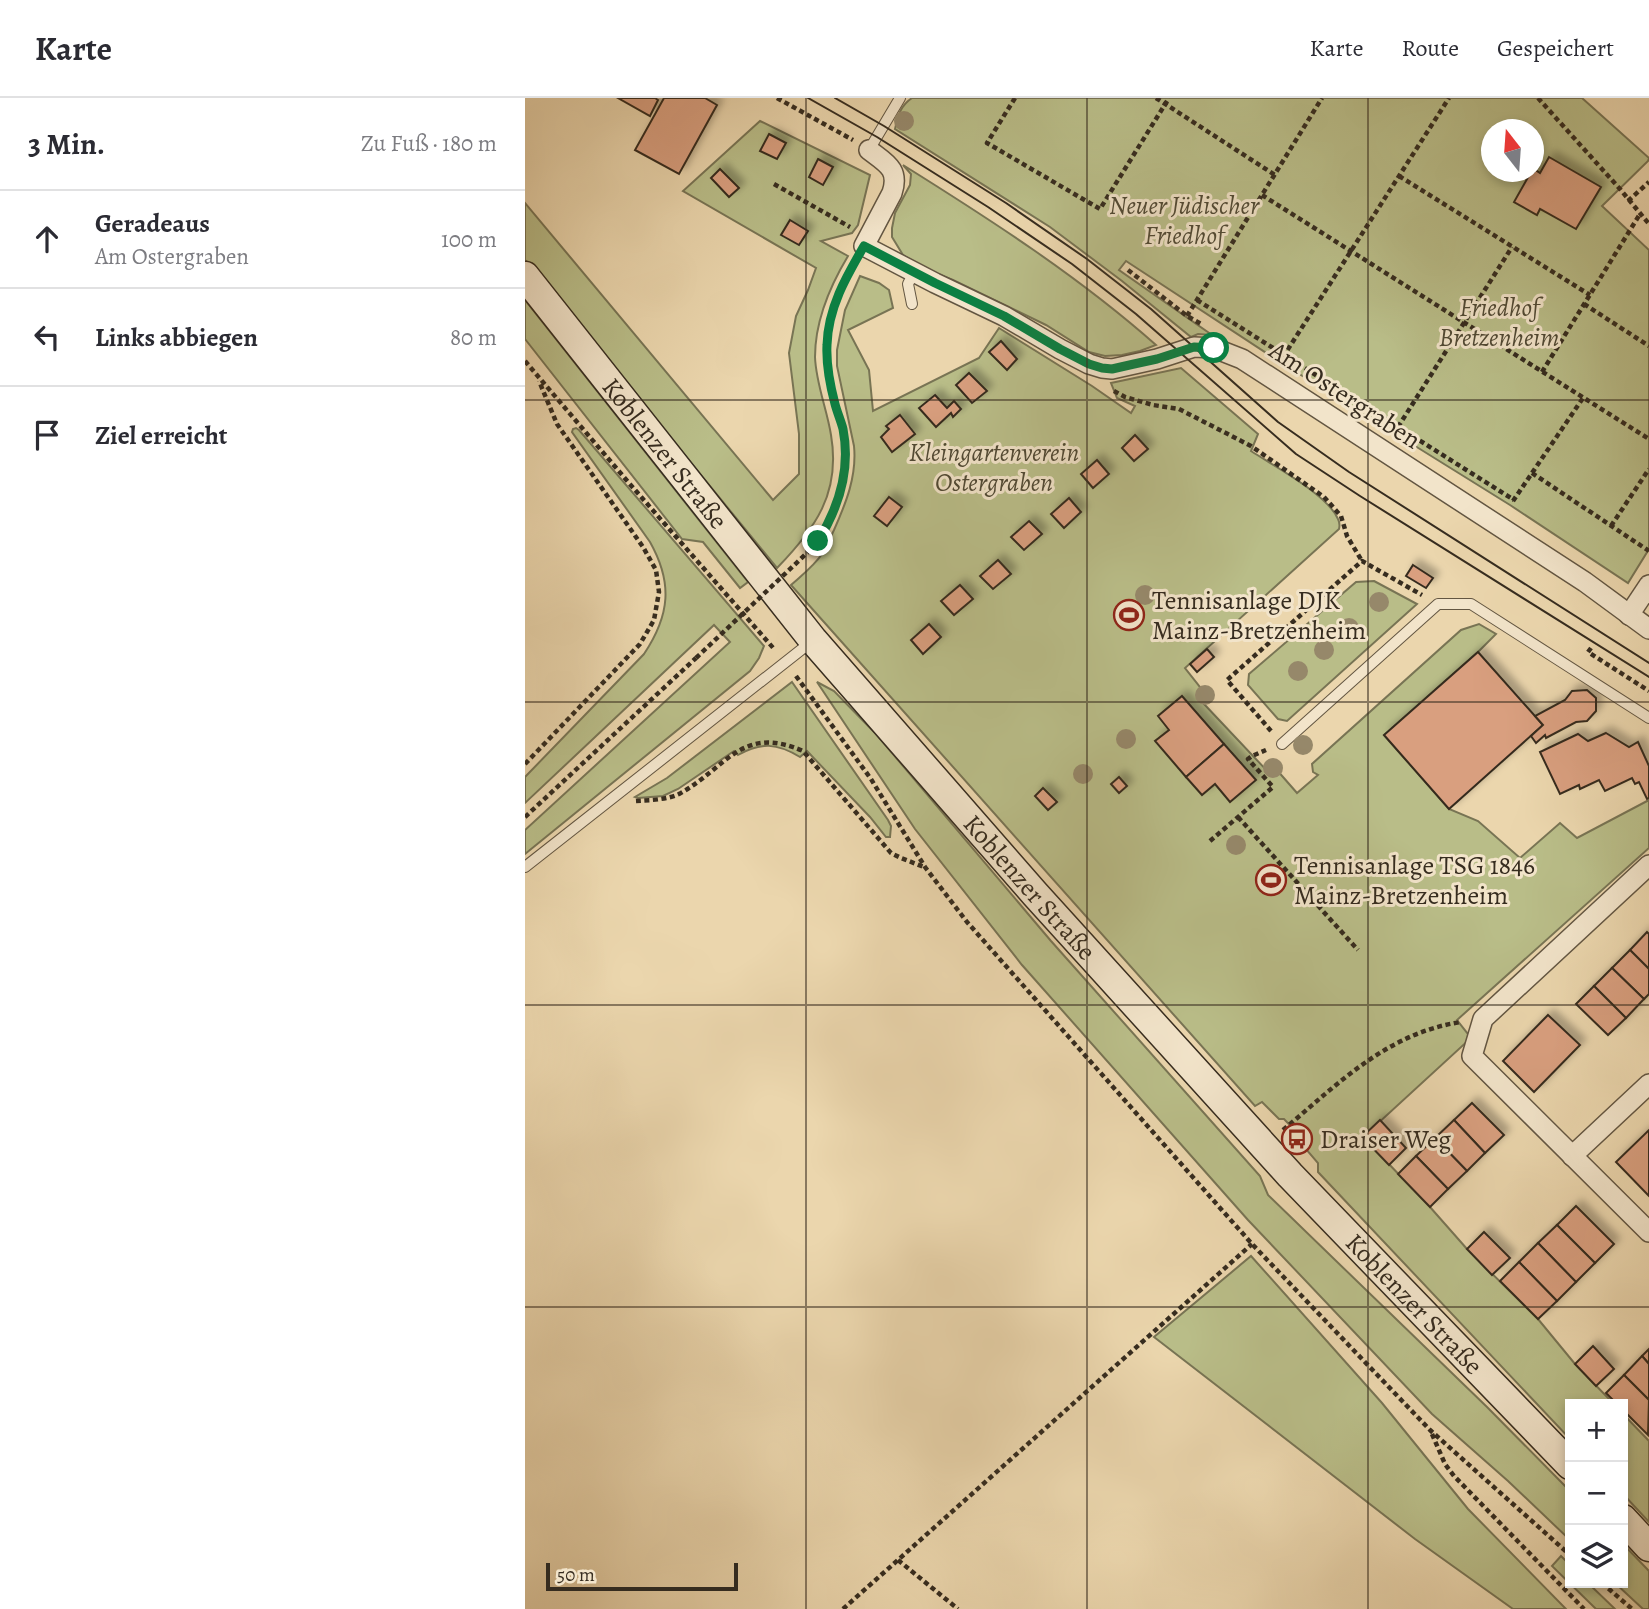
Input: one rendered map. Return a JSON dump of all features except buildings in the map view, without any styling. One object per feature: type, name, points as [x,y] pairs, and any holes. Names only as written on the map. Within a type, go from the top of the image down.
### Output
[{"type":"main road","name":"Koblenzer Straße","points":[[525,276],[813,640],[1035,894],[1272,1155],[1567,1462]]},
{"type":"main road","points":[[1628,1524],[1649,1546]]},
{"type":"street","points":[[866,242],[892,193],[895,177],[888,164],[869,150]]},
{"type":"street","name":"Am Ostergraben","points":[[866,242],[914,272],[1004,316],[1089,364],[1112,369],[1194,347],[1214,348],[1242,359],[1585,582],[1649,629]]},
{"type":"street","points":[[1629,615],[1649,585]]},
{"type":"street","points":[[1649,865],[1483,1019],[1472,1056],[1649,1232]]},
{"type":"street","points":[[1573,1156],[1649,1084]]},
{"type":"lane","points":[[869,150],[900,98]]},
{"type":"lane","points":[[912,304],[908,284],[914,272]]},
{"type":"lane","points":[[1282,744],[1438,604],[1471,604],[1649,718]]},
{"type":"lane","points":[[525,866],[813,640]]},
{"type":"path","points":[[777,98],[869,150]]},
{"type":"path","points":[[1015,98],[987,143],[1100,209],[1169,98]]},
{"type":"path","points":[[1156,98],[1275,174]]},
{"type":"path","points":[[1188,316],[1322,98]]},
{"type":"path","points":[[1280,362],[1449,98]]},
{"type":"path","points":[[1538,98],[1649,224]]},
{"type":"path","points":[[1399,176],[1590,296]]},
{"type":"path","points":[[1628,201],[1649,182]]},
{"type":"path","points":[[525,817],[808,552],[818,541],[837,504],[845,476],[845,454],[843,430],[828,375],[829,326],[842,285],[866,242],[774,184]]},
{"type":"path","points":[[1262,195],[1649,439]]},
{"type":"path","points":[[1542,372],[1640,214]]},
{"type":"path","points":[[1398,427],[1512,247]]},
{"type":"path","points":[[1128,270],[1209,329]]},
{"type":"path","points":[[1197,300],[1398,427],[1512,503],[1583,398]]},
{"type":"path","points":[[1584,304],[1649,346]]},
{"type":"path","points":[[525,361],[785,661],[871,779],[925,867],[967,922],[1252,1244],[1430,1430],[1565,1551]]},
{"type":"path","points":[[525,764],[641,644],[654,620],[659,592],[656,570],[643,547],[557,424],[536,375]]},
{"type":"path","points":[[1107,387],[1125,397],[1179,409],[1251,446],[1324,496],[1341,516],[1347,536],[1362,561],[1438,604]]},
{"type":"path","points":[[1611,526],[1649,469]]},
{"type":"path","points":[[1532,473],[1649,551]]},
{"type":"path","points":[[1210,841],[1273,787],[1248,760],[1252,755],[1282,744],[1227,680],[1362,561]]},
{"type":"path","points":[[1591,648],[1588,652],[1649,691]]},
{"type":"path","points":[[620,792],[631,801],[668,798],[680,793],[740,750],[768,742],[786,744],[803,751],[884,846],[901,858],[925,867]]},
{"type":"path","points":[[1238,817],[1358,950]]},
{"type":"path","points":[[1282,1131],[1357,1068],[1392,1044],[1423,1031],[1483,1019]]},
{"type":"path","points":[[843,1609],[1252,1244]]},
{"type":"path","points":[[1430,1430],[1445,1464],[1454,1476],[1584,1609]]},
{"type":"path","points":[[898,1560],[958,1609]]},
{"type":"path","points":[[1608,1588],[1632,1609]]},
{"type":"green space","name":"Friedhof Bretzenheim","points":[[912,98],[1582,98],[1649,158],[1602,206],[1649,250],[1649,549],[1628,583],[1126,261],[1119,270],[1212,335],[1198,334],[1191,337],[1050,227],[895,129],[905,104]]},
{"type":"green space","points":[[760,121],[870,175],[858,225],[852,233],[821,241],[848,256],[825,304],[816,343],[819,387],[831,435],[832,475],[822,509],[803,539],[777,568],[525,260],[525,203],[773,500],[799,474],[799,434],[789,353],[796,316],[816,268],[683,191]]},
{"type":"green space","points":[[903,165],[1065,272],[1156,345],[1122,355],[1105,356],[1089,352],[1046,325],[925,269],[903,255],[892,237],[892,228],[895,213],[910,185],[911,174]]},
{"type":"green space","name":"Kleingartenverein Ostergraben","points":[[860,276],[889,290],[893,308],[848,330],[869,370],[873,411],[979,358],[999,328],[1131,413],[1135,406],[1117,398],[1111,383],[1181,368],[1258,434],[1251,451],[1323,500],[1339,522],[1339,529],[1185,668],[1203,691],[1204,704],[1270,774],[1276,769],[1297,793],[1318,775],[1313,772],[1312,764],[1461,630],[1479,624],[1496,634],[1384,735],[1449,809],[1478,821],[1520,858],[1560,823],[1577,838],[1649,800],[1649,848],[1457,1020],[1471,1038],[1363,1137],[1467,1249],[1538,1319],[1575,1364],[1609,1399],[1565,1399],[1565,1434],[1318,1172],[1318,1163],[1305,1148],[1308,1144],[1284,1119],[1279,1119],[1262,1102],[1255,1106],[791,585],[824,551],[843,510],[852,479],[854,446],[837,366],[837,350],[845,310]]},
{"type":"green space","points":[[525,300],[748,582],[740,588],[703,542],[682,539],[525,339]]},
{"type":"green space","points":[[576,428],[764,646],[750,671],[525,854],[525,830],[730,642],[714,625],[525,803],[525,777],[644,654],[659,626],[665,599],[662,571],[650,542],[572,432]]},
{"type":"green space","points":[[1374,581],[1417,604],[1287,721],[1278,719],[1248,685],[1249,674],[1356,582]]},
{"type":"green space","points":[[792,682],[888,820],[891,826],[890,837],[886,837],[807,751],[800,757],[784,749],[769,746],[754,748],[738,755],[734,751],[678,789],[663,796],[635,797],[667,778]]},
{"type":"green space","points":[[817,682],[834,691],[876,734],[1051,941],[1260,1176],[1268,1195],[1565,1486],[1565,1535],[1432,1414],[1248,1220],[1022,965],[915,829]]},
{"type":"green space","points":[[1251,1256],[1382,1403],[1468,1509],[1566,1609],[1513,1609],[1415,1539],[1154,1337]]},
{"type":"green space","points":[[1628,1419],[1649,1441],[1649,1522],[1628,1499]]},
{"type":"green space","points":[[1628,1549],[1649,1571],[1649,1609],[1643,1609],[1620,1588],[1628,1588]]},
{"type":"green space","points":[[1561,1556],[1565,1560],[1565,1579],[1552,1566]]},
{"type":"green space","points":[[1575,1588],[1593,1588],[1615,1609],[1596,1609]]},
{"type":"tram line","points":[[808,98],[877,137],[1072,264],[1136,314],[1296,454],[1649,677]]},
{"type":"tram line","points":[[835,98],[1006,203],[1087,259],[1151,309],[1278,422],[1349,472],[1649,663]]},
{"type":"place","name":"Tennisanlage DJK Mainz-Bretzenheim","points":[[1129,615]]},
{"type":"place","name":"Tennisanlage TSG 1846 Mainz-Bretzenheim","points":[[1271,880]]},
{"type":"place","name":"Draiser Weg","points":[[1297,1139]]},
{"type":"route","points":[[818,541],[837,504],[845,476],[843,430],[828,375],[829,326],[842,285],[864,246],[1004,316],[1089,364],[1102,368],[1112,369],[1157,359],[1194,347],[1214,348]]},
{"type":"park label","name":"Neuer Jüdischer Friedhof","points":[[1184,220]]}]
